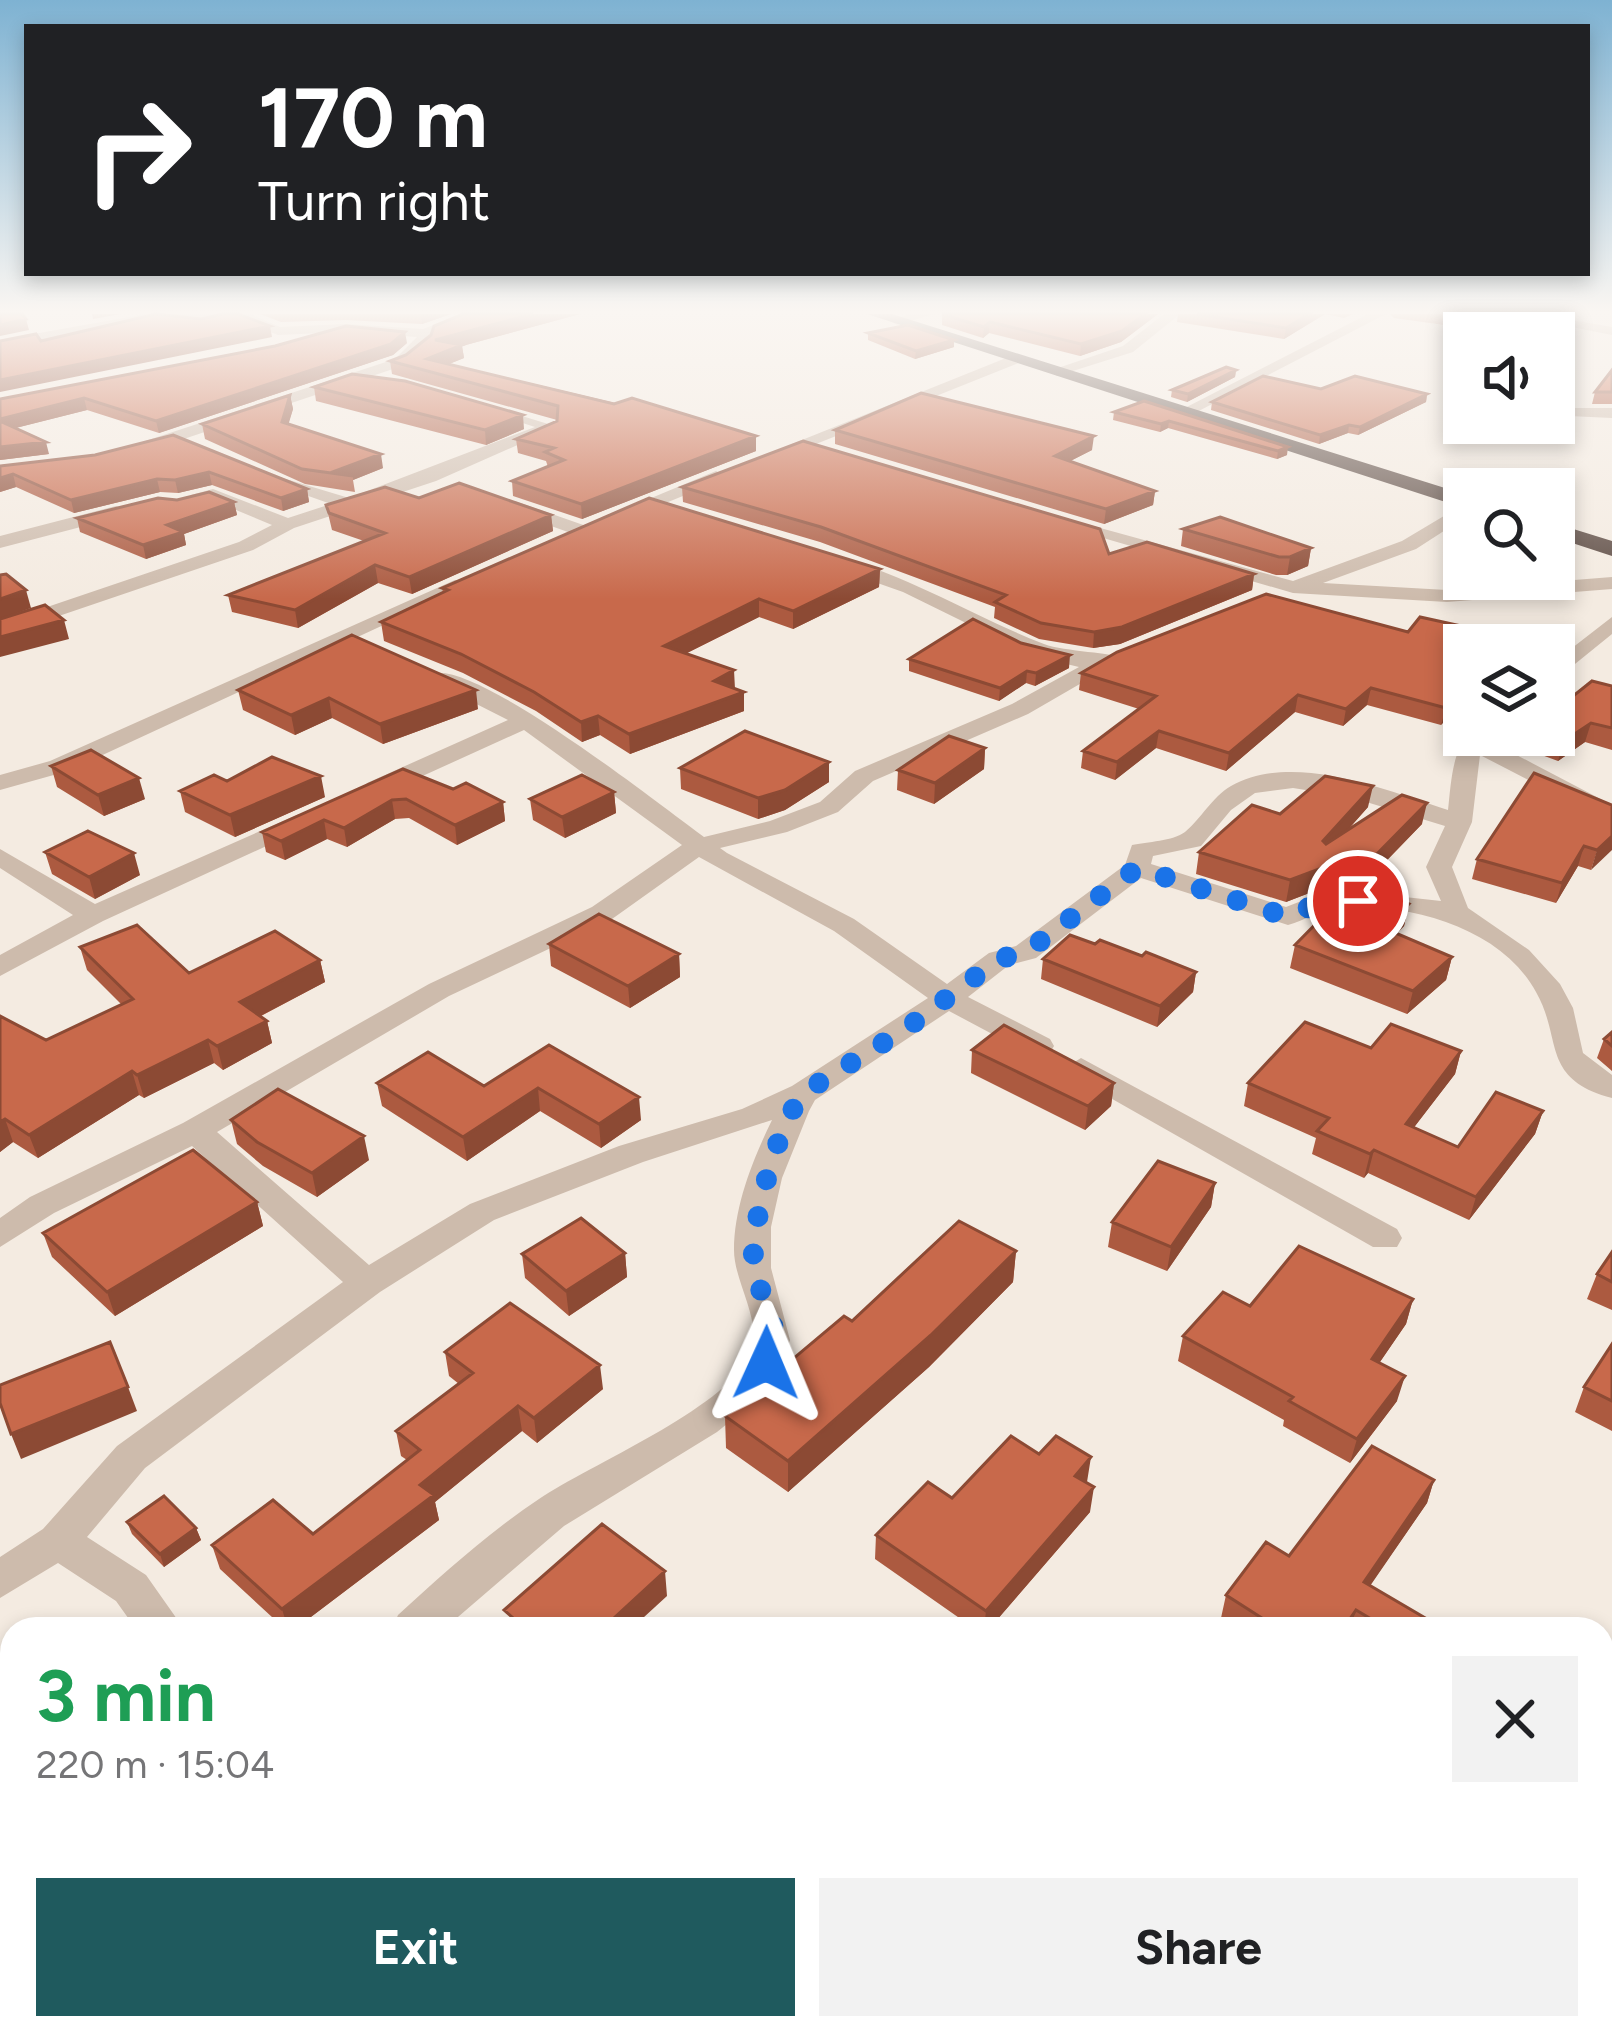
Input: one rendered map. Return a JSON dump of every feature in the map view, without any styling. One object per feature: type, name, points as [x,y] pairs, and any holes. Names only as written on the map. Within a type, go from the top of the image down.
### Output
[{"type":"highway","points":[[1176,409],[1443,499]]},
{"type":"highway","points":[[1575,537],[1612,549]]},
{"type":"street","points":[[112,455],[267,409]]},
{"type":"street","points":[[0,630],[246,546],[287,524],[430,477],[550,428],[490,409]]},
{"type":"street","points":[[777,452],[888,409]]},
{"type":"street","points":[[1185,412],[1191,409]]},
{"type":"street","points":[[1575,413],[1612,413]]},
{"type":"street","points":[[178,438],[199,447]]},
{"type":"street","points":[[800,444],[843,457]]},
{"type":"street","points":[[560,541],[733,470]]},
{"type":"street","points":[[262,473],[349,504]]},
{"type":"street","points":[[430,477],[452,485]]},
{"type":"street","points":[[179,504],[213,494],[287,524]]},
{"type":"street","points":[[495,500],[582,531]]},
{"type":"street","points":[[645,504],[697,512]]},
{"type":"street","points":[[0,542],[135,507]]},
{"type":"street","points":[[1034,515],[1293,587],[1447,596],[1612,583]]},
{"type":"street","points":[[1268,595],[1409,545],[1443,521]]},
{"type":"street","points":[[0,1235],[42,1205],[195,1131],[439,990],[602,913],[698,846],[778,827],[829,807],[864,776],[1003,717],[1114,657],[1010,640],[921,592],[812,555]]},
{"type":"street","points":[[0,784],[59,766],[474,579]]},
{"type":"street","points":[[1575,656],[1612,623]]},
{"type":"street","points":[[344,637],[526,720],[698,846],[844,925],[946,997],[1385,1238]]},
{"type":"street","points":[[0,968],[93,915],[526,720]]},
{"type":"street","points":[[1454,911],[1455,900],[1439,866],[1459,822],[1468,756]]},
{"type":"street","points":[[1508,756],[1612,815]]},
{"type":"street","points":[[0,1580],[58,1541],[130,1457],[367,1283],[482,1212],[631,1154],[753,1116],[803,1093],[907,1028],[999,959],[1026,952],[1137,868],[1142,851],[1192,840],[1217,808],[1264,782],[1305,782],[1365,794],[1459,822]]},
{"type":"street","points":[[0,857],[93,915]]},
{"type":"street","points":[[1137,868],[1288,917],[1332,897],[1454,911],[1549,987],[1559,1013],[1563,1045],[1577,1070],[1612,1088]]},
{"type":"street","points":[[429,1617],[566,1502],[728,1406],[766,1363],[773,1325],[752,1265],[760,1200],[784,1124],[803,1093]]},
{"type":"street","points":[[195,1131],[367,1283]]},
{"type":"street","points":[[58,1541],[131,1588],[153,1617]]},
{"type":"building","points":[[0,409],[40,409],[0,419]]},
{"type":"building","points":[[119,409],[192,409],[156,421]]},
{"type":"building","points":[[247,409],[286,409],[282,422],[381,454],[335,471],[353,476],[302,469],[202,424]]},
{"type":"building","points":[[402,409],[503,409],[523,415],[485,430]]},
{"type":"building","points":[[558,409],[668,409],[756,436],[581,504],[512,481],[564,460],[545,452],[554,448],[516,439],[557,421]]},
{"type":"building","points":[[884,409],[986,409],[1094,436],[1055,456],[1155,491],[1106,509],[835,430]]},
{"type":"building","points":[[1169,409],[1288,447],[1278,451],[1169,421],[1161,424],[1114,412]]},
{"type":"building","points":[[1235,409],[1396,409],[1360,427],[1349,425],[1320,435]]},
{"type":"building","points":[[0,421],[46,442],[0,447]]},
{"type":"building","points":[[173,435],[307,489],[281,498],[209,472],[71,500],[13,474],[0,478],[0,466],[95,455]]},
{"type":"building","points":[[803,441],[1100,529],[1109,554],[1147,542],[1254,574],[1122,627],[1094,632],[1041,623],[995,602],[1006,595],[821,527],[682,487]]},
{"type":"building","points":[[459,483],[551,515],[409,577],[375,565],[295,610],[228,595],[385,533],[329,513],[326,505],[385,487],[419,498]]},
{"type":"building","points":[[209,492],[234,502],[167,525],[183,532],[143,545],[77,518],[158,498],[177,500]]},
{"type":"building","points":[[649,498],[880,569],[793,611],[759,599],[664,646],[734,670],[714,681],[744,692],[629,734],[598,716],[581,722],[461,654],[381,622],[448,590],[442,588]]},
{"type":"building","points":[[1220,517],[1311,548],[1279,557],[1183,529]]},
{"type":"building","points":[[6,574],[26,590],[0,599],[0,575]]},
{"type":"building","points":[[1266,594],[1408,632],[1420,617],[1452,624],[1443,624],[1443,707],[1371,688],[1346,709],[1298,695],[1229,753],[1159,731],[1117,762],[1083,751],[1156,696],[1081,673],[1117,652]]},
{"type":"building","points":[[45,605],[64,620],[0,637],[0,619]]},
{"type":"building","points":[[973,619],[1021,643],[1070,655],[1036,673],[1027,671],[1000,688],[909,659]]},
{"type":"building","points":[[352,635],[476,690],[380,724],[329,698],[291,715],[238,690]]},
{"type":"building","points":[[1592,681],[1612,686],[1612,728],[1591,723],[1575,734],[1575,695]]},
{"type":"building","points":[[745,731],[829,762],[785,790],[758,798],[680,768]]},
{"type":"building","points":[[949,736],[985,748],[935,783],[898,770]]},
{"type":"building","points":[[91,750],[139,778],[98,795],[51,766]]},
{"type":"building","points":[[272,757],[321,776],[230,815],[180,791],[214,775],[227,781]]},
{"type":"building","points":[[403,769],[453,789],[466,783],[503,802],[455,825],[406,799],[392,800],[344,828],[324,820],[281,841],[262,832]]},
{"type":"building","points":[[1534,773],[1612,805],[1612,836],[1597,850],[1584,846],[1562,883],[1477,859]]},
{"type":"building","points":[[582,775],[614,792],[562,817],[530,799]]},
{"type":"building","points":[[1325,776],[1373,786],[1323,841],[1326,844],[1402,795],[1427,803],[1365,866],[1335,863],[1290,880],[1199,852],[1252,805],[1280,814]]},
{"type":"building","points":[[88,831],[134,853],[89,877],[45,852]]},
{"type":"building","points":[[1350,889],[1367,889],[1409,904],[1386,929],[1452,957],[1413,991],[1295,945]]},
{"type":"building","points":[[599,914],[679,954],[628,986],[549,944]]},
{"type":"building","points":[[137,925],[189,973],[275,931],[320,960],[240,1002],[267,1021],[217,1046],[208,1040],[137,1075],[132,1071],[29,1135],[5,1119],[0,1122],[0,1016],[46,1040],[133,999],[80,947]]},
{"type":"building","points":[[1070,935],[1095,944],[1100,940],[1142,956],[1146,952],[1196,972],[1160,1006],[1043,959]]},
{"type":"building","points":[[1305,1022],[1371,1048],[1391,1024],[1461,1051],[1406,1124],[1458,1147],[1496,1092],[1543,1111],[1476,1197],[1374,1150],[1370,1154],[1317,1131],[1329,1118],[1248,1083]]},
{"type":"building","points":[[1004,1025],[1114,1083],[1088,1106],[972,1050]]},
{"type":"building","points":[[549,1045],[639,1097],[599,1124],[538,1088],[463,1137],[377,1083],[428,1052],[484,1086]]},
{"type":"building","points":[[278,1089],[364,1136],[312,1173],[257,1142],[231,1120]]},
{"type":"building","points":[[193,1150],[257,1202],[107,1292],[43,1233]]},
{"type":"building","points":[[1158,1161],[1215,1183],[1171,1247],[1112,1222]]},
{"type":"building","points":[[581,1218],[625,1253],[566,1291],[522,1254]]},
{"type":"building","points":[[959,1221],[1016,1251],[931,1335],[788,1461],[725,1416],[844,1316],[852,1321]]},
{"type":"building","points":[[1299,1246],[1413,1299],[1372,1359],[1405,1376],[1357,1439],[1183,1336],[1223,1292],[1250,1306]]},
{"type":"building","points":[[1612,1252],[1612,1282],[1597,1274]]},
{"type":"building","points":[[510,1303],[600,1365],[534,1418],[518,1406],[420,1485],[434,1495],[282,1609],[212,1545],[273,1500],[313,1534],[420,1450],[396,1431],[473,1373],[445,1352]]},
{"type":"building","points":[[110,1342],[128,1387],[11,1434],[0,1403],[0,1385]]},
{"type":"building","points":[[1612,1344],[1612,1401],[1584,1387]]},
{"type":"building","points":[[1011,1436],[1039,1454],[1056,1436],[1091,1457],[1075,1476],[1094,1487],[986,1611],[876,1535],[928,1482],[952,1498]]},
{"type":"building","points":[[1372,1446],[1434,1480],[1364,1582],[1424,1617],[1368,1617],[1356,1610],[1351,1617],[1260,1617],[1226,1595],[1266,1542],[1289,1556]]},
{"type":"building","points":[[164,1496],[196,1528],[160,1554],[127,1522]]},
{"type":"building","points":[[602,1524],[665,1571],[615,1617],[512,1617],[504,1610]]},
{"type":"route","points":[[766,1363],[773,1325],[752,1265],[760,1200],[784,1124],[803,1093],[907,1028],[999,959],[1026,952],[1137,868],[1241,906],[1288,917],[1332,897],[1358,901]]}]
